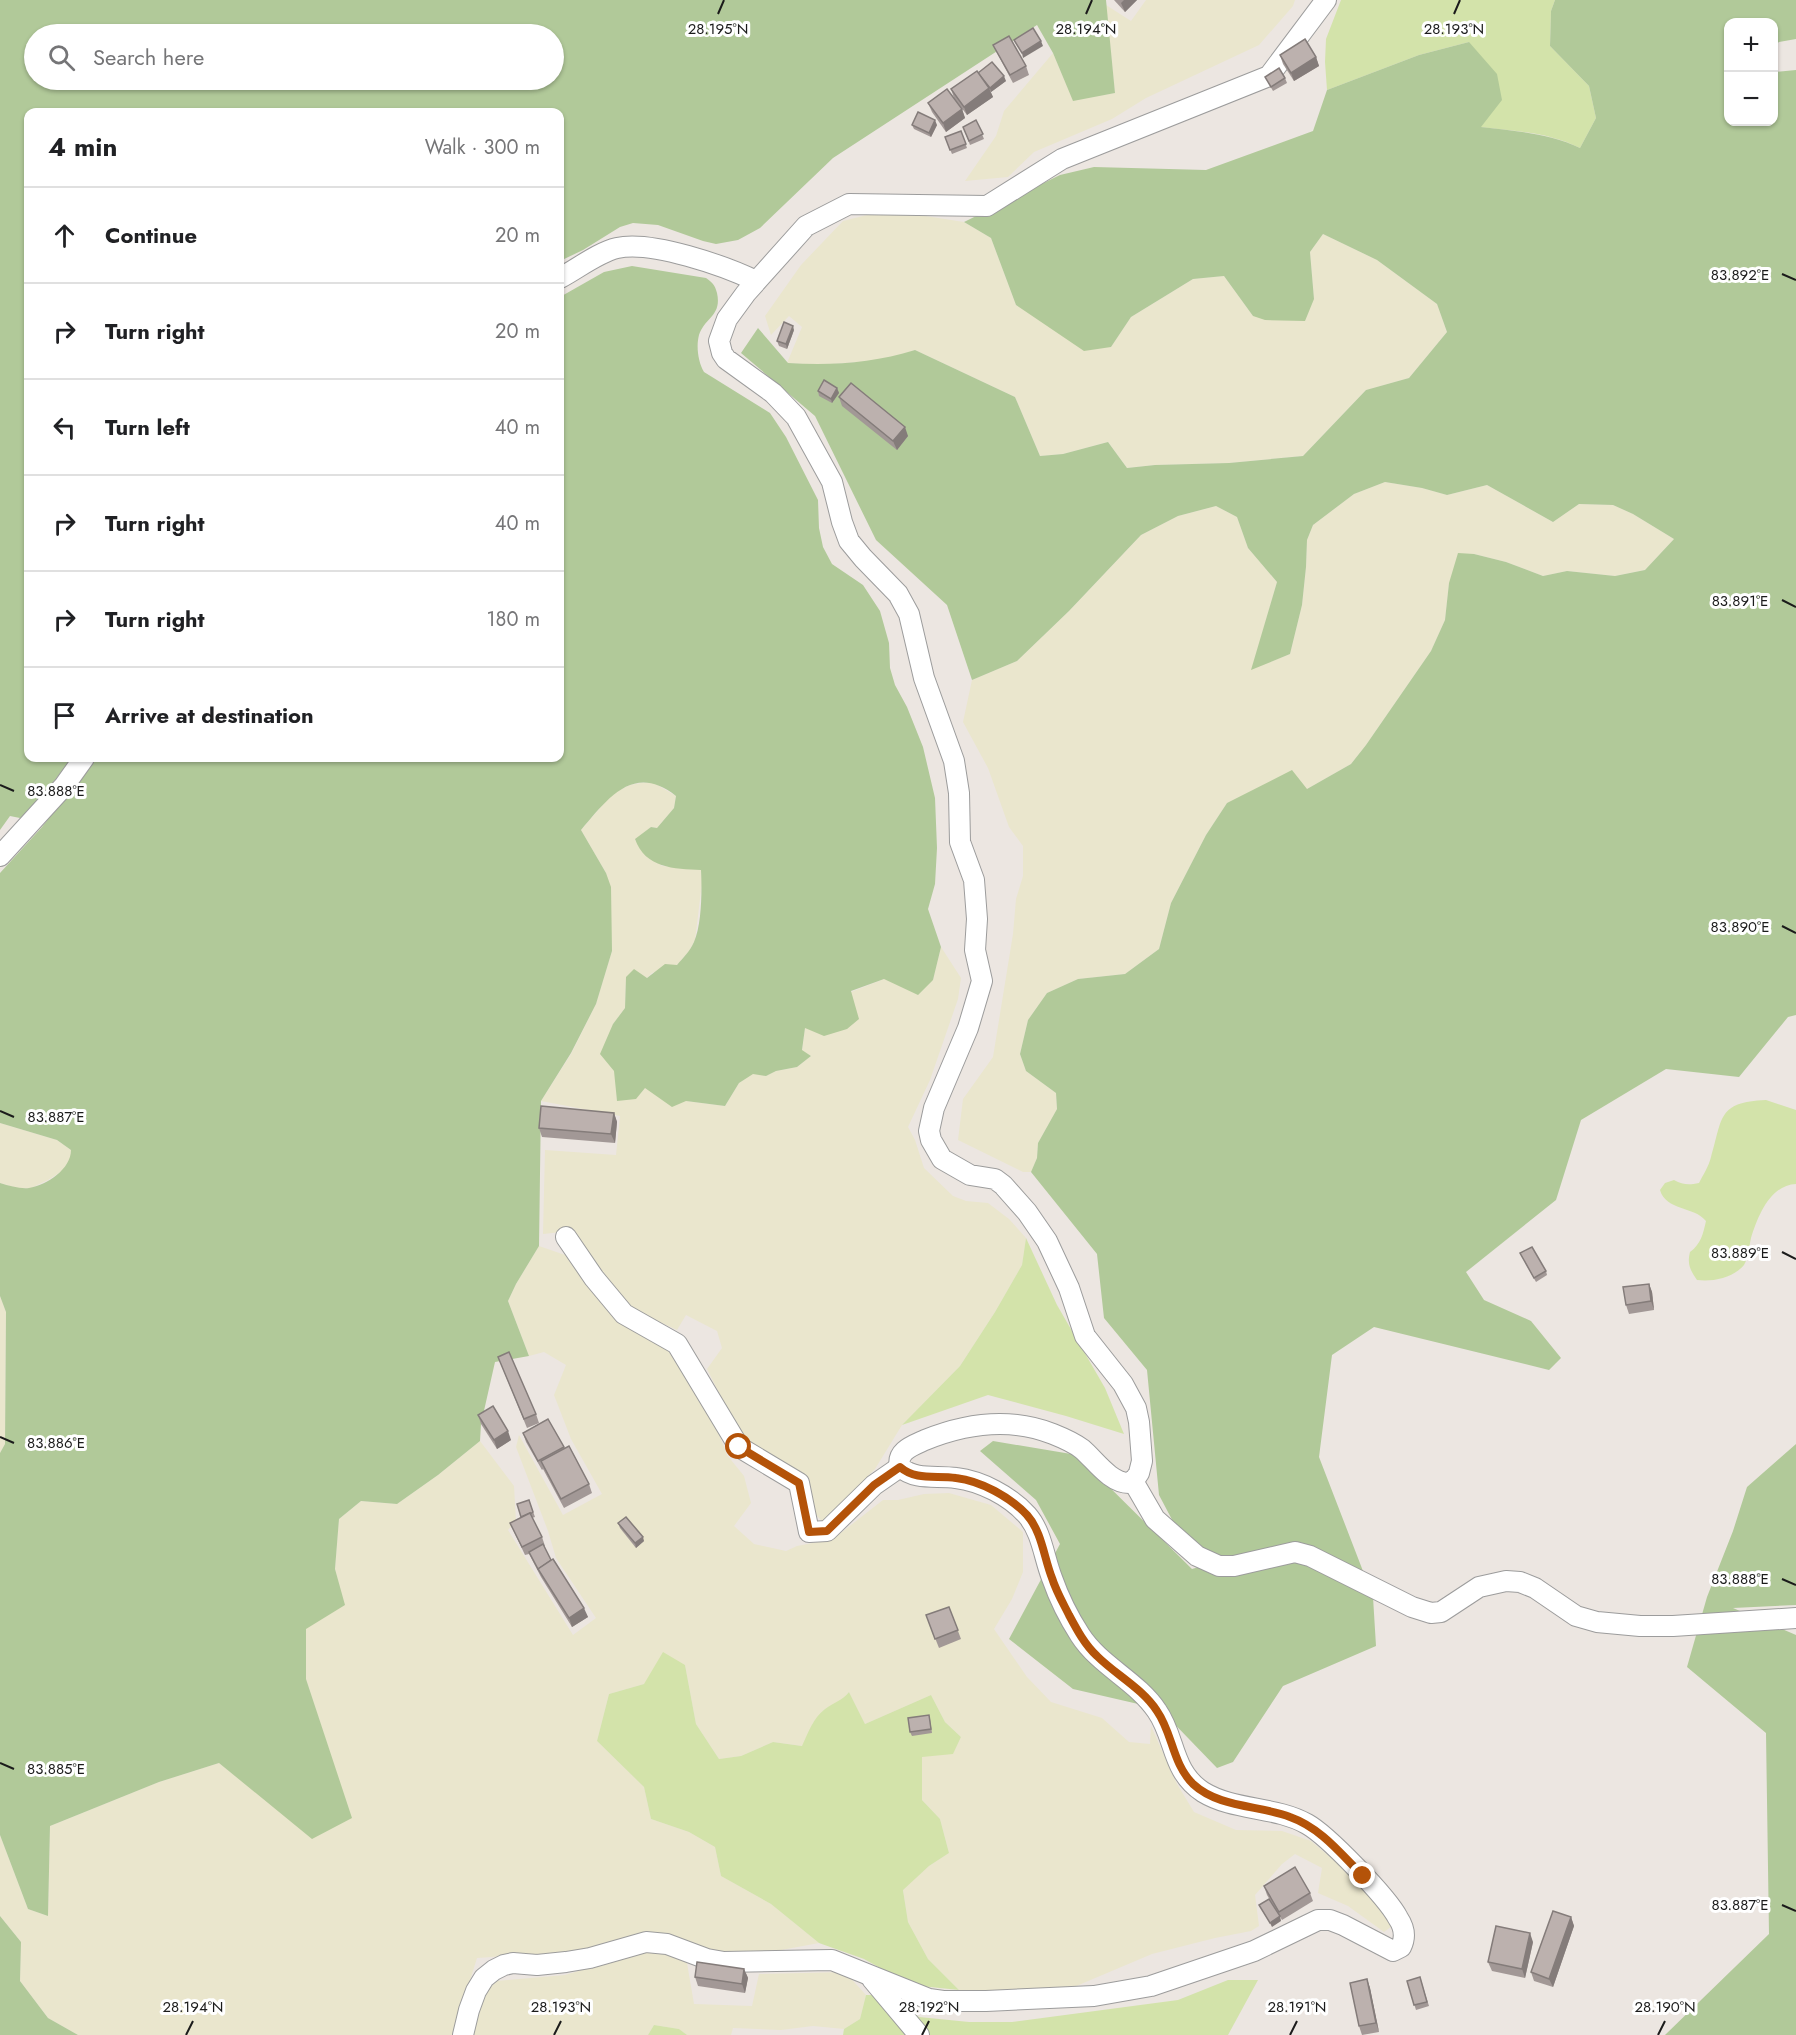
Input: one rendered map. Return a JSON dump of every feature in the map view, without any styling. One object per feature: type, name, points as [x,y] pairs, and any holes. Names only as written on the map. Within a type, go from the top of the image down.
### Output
[{"type":"street","points":[[463,2035],[472,2000],[484,1978],[494,1970],[513,1963],[551,1964],[582,1960],[646,1942],[667,1944],[707,1959],[724,1962],[832,1960],[913,1994],[943,2001],[1039,2000],[1095,1996],[1151,1986],[1254,1951],[1317,1920],[1330,1920],[1343,1925],[1393,1951],[1401,1947],[1405,1936],[1399,1918],[1317,1831],[1290,1816],[1218,1799],[1200,1790],[1188,1778],[1176,1758],[1164,1722],[1157,1710],[1136,1688],[1098,1657],[1080,1634],[1052,1580],[1037,1532],[1026,1514],[1002,1496],[976,1483],[956,1478],[917,1476],[905,1472],[900,1467],[899,1460],[902,1453],[925,1440],[971,1425],[1003,1423],[1034,1428],[1066,1440],[1083,1450],[1118,1480],[1125,1483],[1132,1481],[1139,1473],[1142,1461],[1139,1422],[1136,1408],[1123,1384],[1085,1336],[1069,1287],[1047,1241],[1027,1212],[995,1179],[970,1175],[942,1159],[931,1140],[929,1131],[934,1108],[968,1028],[982,981],[975,950],[977,919],[974,880],[960,842],[959,792],[954,761],[924,678],[914,633],[904,604],[890,584],[849,541],[832,482],[796,417],[774,393],[731,363],[722,354],[719,341],[736,305],[806,226],[849,204],[987,206],[1062,159],[1269,76],[1326,0]]},
{"type":"street","points":[[564,276],[611,250],[628,247],[667,252],[710,262],[730,268],[756,281]]},
{"type":"street","points":[[0,856],[64,786],[81,762]]},
{"type":"street","points":[[566,1237],[594,1278],[624,1314],[677,1344],[739,1447],[799,1483],[809,1532],[827,1531],[874,1485],[900,1467]]},
{"type":"street","points":[[1132,1481],[1155,1519],[1197,1556],[1219,1566],[1234,1566],[1295,1552],[1310,1556],[1420,1611],[1441,1612],[1479,1587],[1506,1581],[1520,1582],[1535,1588],[1576,1616],[1596,1622],[1673,1626],[1796,1618]]},
{"type":"street","points":[[869,1975],[919,2035]]},
{"type":"shaded area","points":[[1146,0],[1295,0],[1293,6],[1259,45],[1146,98],[1112,119],[1034,152],[1008,177],[965,181],[996,136],[1004,111],[1053,53],[1073,100],[1115,93],[1106,5],[1131,21]]},
{"type":"shaded area","points":[[887,210],[964,222],[991,238],[1016,305],[1111,347],[1131,317],[1193,279],[1224,276],[1253,316],[1314,299],[1310,252],[1323,234],[1377,260],[1437,304],[1447,332],[1409,378],[1366,390],[1303,456],[1229,463],[1127,468],[1108,442],[1063,454],[1040,456],[1015,397],[915,350],[885,360],[820,365],[787,363],[802,327],[789,316],[771,335],[765,316],[801,265],[843,221]]},
{"type":"shaded area","points":[[1385,482],[1447,495],[1487,485],[1553,522],[1579,504],[1613,505],[1633,514],[1674,539],[1645,570],[1615,576],[1567,571],[1543,576],[1506,562],[1474,554],[1449,583],[1445,620],[1431,651],[1351,764],[1307,789],[1227,803],[1206,835],[1171,903],[1159,949],[1125,974],[1078,979],[1047,993],[1028,1020],[1020,1054],[1026,1071],[1056,1093],[1057,1109],[1038,1143],[1037,1158],[1031,1172],[1023,1172],[958,1140],[963,1099],[993,1057],[1013,934],[1016,899],[1023,876],[1023,846],[1009,827],[988,768],[963,722],[972,680],[1017,661],[1069,611],[1141,535],[1178,516],[1216,506],[1237,517],[1248,548],[1277,582],[1252,669],[1290,654],[1302,605],[1307,540],[1313,525],[1354,494]]},
{"type":"shaded area","points":[[654,783],[676,796],[674,808],[657,828],[651,827],[635,840],[662,866],[701,869],[702,883],[695,940],[689,951],[677,965],[652,973],[647,978],[626,977],[625,1008],[613,1024],[617,1101],[645,1088],[686,1101],[725,1106],[739,1083],[753,1073],[766,1076],[776,1071],[797,1067],[811,1056],[802,1051],[805,1027],[851,992],[884,979],[933,980],[941,947],[961,978],[958,999],[930,1080],[908,1127],[924,1168],[953,1196],[966,1201],[988,1203],[1009,1219],[1026,1238],[1022,1265],[960,1366],[902,1425],[875,1469],[823,1522],[812,1511],[805,1480],[789,1466],[743,1441],[707,1369],[722,1348],[717,1331],[686,1315],[677,1330],[632,1309],[571,1231],[543,1234],[545,1150],[616,1155],[620,1116],[541,1101],[571,1054],[596,1004],[612,951],[606,873],[581,830],[612,794],[630,785]]},
{"type":"shaded area","points":[[0,1123],[57,1140],[71,1150],[71,1158],[62,1171],[31,1188],[17,1188],[0,1183]]},
{"type":"shaded area","points":[[539,1246],[568,1256],[667,1349],[715,1424],[727,1455],[744,1476],[751,1503],[734,1526],[754,1544],[786,1551],[797,1546],[833,1539],[883,1500],[949,1493],[991,1505],[1023,1532],[1023,1572],[1012,1599],[994,1629],[1027,1677],[1051,1702],[1102,1718],[1129,1742],[1150,1744],[1151,1726],[1177,1784],[1194,1812],[1236,1830],[1282,1831],[1311,1841],[1362,1884],[1392,1926],[1384,1932],[1348,1906],[1318,1893],[1322,1868],[1295,1854],[1282,1864],[1255,1895],[1259,1926],[1251,1931],[1152,1954],[1074,1987],[991,1995],[959,1990],[928,1959],[908,1922],[903,1889],[929,1866],[949,1853],[940,1819],[922,1800],[922,1756],[953,1753],[961,1737],[945,1722],[931,1695],[865,1724],[849,1692],[842,1700],[825,1709],[813,1723],[803,1746],[773,1742],[741,1756],[719,1759],[696,1724],[685,1665],[644,1684],[609,1694],[597,1741],[644,1787],[651,1819],[689,1832],[715,1847],[721,1876],[771,1904],[819,1943],[765,1953],[714,1953],[670,1934],[640,1935],[607,1946],[541,1957],[519,1955],[477,1958],[453,2035],[78,2035],[48,2018],[20,1981],[21,1942],[0,1916],[0,1835],[28,1909],[48,1916],[50,1826],[159,1782],[219,1763],[258,1794],[351,1818],[306,1679],[306,1628],[344,1605],[335,1569],[339,1519],[361,1501],[397,1504],[480,1441],[514,1486],[516,1521],[508,1530],[573,1635],[596,1618],[556,1558],[516,1447],[519,1435],[563,1515],[602,1494],[571,1439],[554,1395],[566,1365],[544,1352],[529,1356],[508,1301]]},
{"type":"shaded area","points":[[0,1296],[6,1312],[5,1444],[0,1453]]},
{"type":"shaded area","points":[[667,1950],[687,1963],[694,2004],[752,2006],[759,1974],[845,1972],[866,1995],[860,2019],[844,2029],[813,2026],[781,2030],[733,2028],[731,2035],[687,2035],[679,2029],[654,2025],[648,2035],[472,2035],[479,1997],[497,1981],[565,1975],[639,1953]]},
{"type":"green space","points":[[0,0],[1106,0],[1115,93],[1073,101],[1053,53],[1037,25],[833,158],[760,228],[738,240],[716,244],[658,225],[633,223],[620,227],[564,259],[564,108],[24,108],[24,762],[69,762],[29,813],[20,818],[10,816],[0,830]]},
{"type":"green space","points":[[1341,0],[1555,0],[1551,11],[1550,46],[1589,86],[1596,118],[1580,148],[1544,135],[1480,127],[1469,42],[1419,55],[1327,90],[1326,39]]},
{"type":"green space","points":[[1555,0],[1796,0],[1796,39],[1778,43],[1778,18],[1724,18],[1724,126],[1778,126],[1778,72],[1796,70],[1796,1015],[1788,1017],[1739,1077],[1666,1069],[1581,1120],[1556,1200],[1466,1272],[1484,1300],[1531,1321],[1561,1358],[1549,1370],[1374,1327],[1332,1355],[1319,1457],[1373,1597],[1376,1646],[1283,1686],[1233,1762],[1217,1768],[1160,1709],[1073,1689],[1009,1639],[1060,1544],[1036,1500],[980,1451],[993,1441],[1077,1455],[1192,1569],[1216,1562],[1178,1531],[1159,1495],[1147,1370],[1104,1318],[1097,1254],[1031,1172],[1037,1158],[1038,1143],[1057,1109],[1056,1093],[1026,1071],[1020,1054],[1028,1020],[1047,993],[1078,979],[1125,974],[1159,949],[1171,903],[1206,835],[1227,803],[1292,770],[1307,789],[1351,764],[1431,651],[1445,620],[1449,583],[1458,553],[1474,554],[1506,562],[1543,576],[1567,571],[1615,576],[1645,570],[1674,539],[1633,514],[1613,505],[1579,504],[1553,522],[1487,485],[1447,495],[1385,482],[1354,494],[1313,525],[1307,540],[1302,605],[1290,654],[1251,670],[1277,582],[1248,548],[1237,517],[1216,506],[1178,516],[1141,535],[1069,611],[1017,661],[972,680],[947,605],[876,540],[815,416],[741,353],[758,328],[788,363],[852,362],[883,358],[915,350],[1015,397],[1040,456],[1063,454],[1108,442],[1127,468],[1229,463],[1303,456],[1366,390],[1409,378],[1447,332],[1437,304],[1377,260],[1323,234],[1310,252],[1314,299],[1305,321],[1265,320],[1253,316],[1224,276],[1193,279],[1131,317],[1111,347],[1084,351],[1016,305],[991,238],[964,222],[1060,175],[1094,167],[1206,170],[1313,131],[1327,90],[1419,55],[1469,42],[1497,74],[1502,100],[1481,127],[1544,136],[1580,148],[1596,118],[1589,86],[1550,46],[1551,11]]},
{"type":"green space","points":[[632,266],[706,278],[713,284],[717,293],[717,307],[698,339],[698,354],[704,372],[770,413],[786,437],[818,500],[819,528],[823,547],[832,564],[863,585],[880,611],[889,643],[890,668],[895,685],[907,707],[923,747],[935,798],[937,848],[935,884],[928,909],[941,947],[933,980],[918,995],[884,979],[851,991],[859,1019],[847,1029],[824,1036],[805,1028],[802,1050],[811,1056],[797,1067],[776,1071],[766,1076],[753,1074],[739,1083],[725,1106],[686,1101],[672,1107],[645,1088],[636,1099],[617,1101],[614,1071],[600,1054],[613,1024],[625,1008],[626,977],[634,969],[647,978],[665,964],[677,965],[688,951],[694,942],[699,926],[701,870],[681,869],[653,861],[640,849],[635,839],[651,827],[657,828],[674,808],[676,796],[661,786],[647,783],[634,784],[622,789],[601,807],[581,830],[606,873],[611,887],[612,951],[596,1004],[571,1053],[541,1101],[539,1246],[508,1301],[529,1356],[495,1362],[481,1424],[480,1441],[397,1504],[361,1501],[339,1519],[335,1569],[345,1605],[306,1629],[306,1679],[352,1818],[312,1839],[219,1763],[159,1782],[50,1826],[48,1916],[28,1909],[0,1835],[0,1453],[5,1444],[6,1312],[0,1296],[0,1183],[26,1188],[50,1180],[67,1164],[71,1150],[57,1140],[0,1123],[0,873],[42,827],[92,762],[564,762],[564,295],[604,272]]},
{"type":"green space","points":[[1766,1100],[1796,1110],[1796,1184],[1779,1190],[1766,1203],[1754,1229],[1744,1265],[1734,1273],[1722,1278],[1697,1280],[1690,1267],[1689,1256],[1701,1238],[1706,1221],[1695,1213],[1668,1202],[1660,1190],[1665,1183],[1674,1180],[1686,1184],[1699,1183],[1709,1164],[1725,1115],[1738,1104]]},
{"type":"green space","points":[[1026,1238],[1057,1305],[1105,1388],[1124,1434],[988,1395],[902,1425],[960,1366],[1022,1265]]},
{"type":"green space","points":[[1796,1444],[1796,1605],[1733,1608],[1796,1635],[1796,2035],[1665,2035],[1769,1934],[1766,1733],[1687,1667],[1707,1597],[1733,1531],[1747,1487]]},
{"type":"green space","points":[[663,1652],[685,1665],[696,1724],[719,1759],[741,1756],[773,1742],[802,1746],[817,1717],[849,1692],[865,1724],[931,1695],[945,1722],[961,1737],[953,1754],[922,1757],[922,1800],[940,1819],[949,1853],[929,1866],[903,1890],[908,1922],[928,1959],[959,1990],[911,1985],[864,1959],[819,1943],[771,1904],[721,1876],[715,1847],[689,1832],[651,1819],[644,1787],[597,1741],[609,1694],[644,1684]]},
{"type":"green space","points":[[0,1916],[21,1942],[20,1981],[48,2018],[78,2035],[0,2035]]},
{"type":"green space","points":[[1228,1980],[1258,1980],[1228,2035],[843,2035],[844,2029],[860,2019],[866,1995],[890,1995],[919,2017],[969,2022],[1012,2022],[1178,2000]]},
{"type":"green space","points":[[654,2025],[679,2029],[687,2035],[648,2035]]},
{"type":"building","points":[[1033,28],[1041,41],[1022,53],[1014,40]]},
{"type":"building","points":[[1009,36],[1026,66],[1010,75],[993,45]]},
{"type":"building","points":[[1305,39],[1316,57],[1291,73],[1280,55]]},
{"type":"building","points":[[992,62],[1004,76],[990,88],[978,73]]},
{"type":"building","points":[[1279,68],[1285,78],[1271,87],[1265,77]]},
{"type":"building","points":[[977,71],[989,88],[964,107],[951,89]]},
{"type":"building","points":[[947,89],[962,109],[943,123],[928,103]]},
{"type":"building","points":[[918,112],[935,120],[929,133],[912,125]]},
{"type":"building","points":[[976,120],[983,134],[969,141],[963,127]]},
{"type":"building","points":[[961,131],[966,144],[950,150],[945,137]]},
{"type":"building","points":[[784,322],[793,326],[786,344],[777,341]]},
{"type":"building","points":[[824,380],[837,388],[831,399],[818,391]]},
{"type":"building","points":[[851,383],[905,427],[893,441],[839,397]]},
{"type":"building","points":[[541,1106],[614,1113],[611,1134],[539,1128]]},
{"type":"building","points":[[1532,1247],[1546,1271],[1534,1278],[1520,1253]]},
{"type":"building","points":[[1649,1284],[1651,1301],[1626,1305],[1623,1287]]},
{"type":"building","points":[[509,1352],[536,1414],[524,1419],[498,1357]]},
{"type":"building","points":[[493,1406],[508,1431],[494,1440],[478,1415]]},
{"type":"building","points":[[548,1419],[564,1447],[538,1461],[523,1433]]},
{"type":"building","points":[[569,1446],[589,1484],[561,1499],[541,1461]]},
{"type":"building","points":[[529,1500],[533,1512],[521,1517],[517,1504]]},
{"type":"building","points":[[530,1513],[542,1537],[522,1547],[510,1523]]},
{"type":"building","points":[[626,1517],[643,1537],[635,1543],[618,1523]]},
{"type":"building","points":[[543,1544],[551,1560],[538,1569],[529,1552]]},
{"type":"building","points":[[553,1559],[584,1608],[569,1618],[538,1569]]},
{"type":"building","points":[[949,1607],[958,1630],[935,1639],[926,1615]]},
{"type":"building","points":[[929,1715],[931,1729],[910,1732],[908,1718]]},
{"type":"building","points":[[1295,1867],[1310,1893],[1279,1912],[1264,1886]]},
{"type":"building","points":[[1269,1899],[1280,1916],[1270,1923],[1259,1905]]},
{"type":"building","points":[[1553,1911],[1571,1917],[1549,1979],[1531,1972]]},
{"type":"building","points":[[1496,1926],[1530,1933],[1522,1969],[1488,1962]]},
{"type":"building","points":[[697,1962],[744,1969],[742,1984],[695,1977]]},
{"type":"building","points":[[1420,1977],[1427,2002],[1414,2005],[1407,1981]]},
{"type":"building","points":[[1367,1979],[1376,2023],[1359,2026],[1350,1983]]},
{"type":"route","points":[[739,1447],[799,1483],[801,1502],[809,1532],[827,1531],[874,1485],[900,1467],[905,1472],[917,1476],[949,1477],[976,1483],[1013,1503],[1032,1522],[1052,1580],[1088,1647],[1136,1688],[1157,1710],[1164,1722],[1176,1758],[1193,1784],[1218,1799],[1276,1812],[1306,1824],[1327,1840],[1363,1876]]}]
